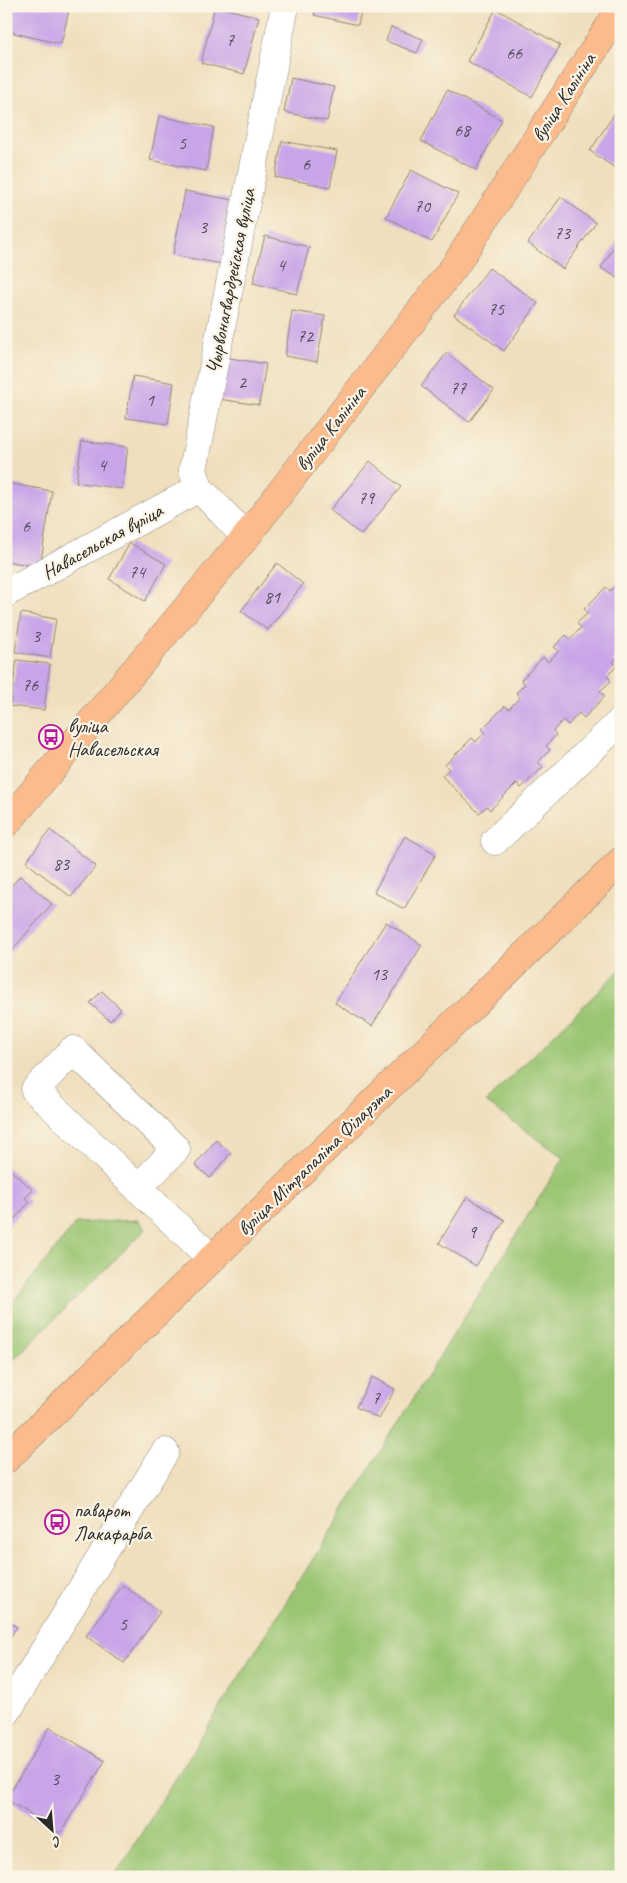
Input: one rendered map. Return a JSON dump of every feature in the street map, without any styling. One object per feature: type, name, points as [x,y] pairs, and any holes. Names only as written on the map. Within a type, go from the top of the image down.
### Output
[{"type":"main road","name":"вуліца Калініна","points":[[6,824],[246,537],[454,267],[621,8]]},
{"type":"main road","name":"вуліца Мітрапаліта Філарэта","points":[[6,1459],[621,861]]},
{"type":"street","name":"Чырвонагвардзейская вуліца","points":[[246,537],[199,488],[192,470],[285,6]]},
{"type":"street","name":"Навасельская вуліца","points":[[6,593],[199,488]]},
{"type":"street","points":[[495,841],[621,721]]},
{"type":"street","points":[[138,1188],[176,1149],[73,1050],[35,1090],[212,1259]]},
{"type":"street","points":[[6,1714],[165,1452]]},
{"type":"green space","points":[[621,969],[621,1877],[114,1877],[564,1158],[486,1102]]},
{"type":"green space","points":[[138,1220],[146,1229],[6,1367],[6,1311],[76,1223]]},
{"type":"building","points":[[6,6],[70,6],[61,44],[6,31]]},
{"type":"building","points":[[215,6],[259,17],[244,74],[201,63]]},
{"type":"building","points":[[316,6],[362,6],[358,25],[314,15]]},
{"type":"building","points":[[496,9],[560,45],[532,97],[467,61]]},
{"type":"building","points":[[391,27],[423,39],[417,53],[386,41]]},
{"type":"building","points":[[291,78],[334,87],[327,121],[284,112]]},
{"type":"building","points":[[447,90],[502,120],[476,170],[421,141]]},
{"type":"building","points":[[615,113],[621,117],[621,172],[590,151]]},
{"type":"building","points":[[159,116],[214,127],[206,171],[150,160]]},
{"type":"building","points":[[282,141],[337,151],[330,187],[275,177]]},
{"type":"building","points":[[411,170],[458,194],[432,242],[386,217]]},
{"type":"building","points":[[185,191],[233,200],[222,264],[173,255]]},
{"type":"building","points":[[561,197],[596,223],[563,269],[528,243]]},
{"type":"building","points":[[621,235],[621,280],[601,268]]},
{"type":"building","points":[[265,236],[309,247],[297,294],[253,283]]},
{"type":"building","points":[[489,268],[538,303],[504,351],[454,315]]},
{"type":"building","points":[[292,311],[325,316],[317,362],[285,356]]},
{"type":"building","points":[[447,353],[494,390],[469,422],[421,386]]},
{"type":"building","points":[[224,357],[266,364],[259,405],[218,399]]},
{"type":"building","points":[[133,376],[174,383],[168,424],[126,418]]},
{"type":"building","points":[[82,441],[128,447],[122,489],[76,482]]},
{"type":"building","points":[[370,461],[401,487],[361,535],[330,510]]},
{"type":"building","points":[[6,483],[52,491],[40,567],[6,561]]},
{"type":"building","points":[[130,543],[166,564],[145,601],[109,579]]},
{"type":"building","points":[[277,563],[303,584],[268,630],[241,611]]},
{"type":"building","points":[[621,572],[621,654],[613,662],[617,666],[607,676],[611,681],[600,691],[605,696],[584,718],[579,713],[568,725],[563,720],[553,731],[556,735],[546,746],[550,750],[538,762],[543,767],[521,788],[517,783],[490,810],[487,806],[479,813],[442,776],[449,769],[445,765],[472,738],[476,742],[485,732],[482,729],[505,706],[509,709],[520,697],[516,693],[525,684],[521,680],[543,657],[548,662],[559,651],[554,647],[566,635],[570,639],[581,628],[577,623],[588,613],[584,609],[606,587],[610,591],[619,581],[616,577]]},
{"type":"building","points":[[21,613],[56,619],[50,658],[15,652]]},
{"type":"building","points":[[17,660],[50,664],[44,710],[10,706]]},
{"type":"building","points":[[50,830],[96,866],[71,897],[26,862]]},
{"type":"building","points":[[405,836],[436,854],[404,909],[374,892]]},
{"type":"building","points":[[20,876],[52,904],[6,957],[6,892]]},
{"type":"building","points":[[386,922],[422,945],[372,1026],[335,1003]]},
{"type":"building","points":[[102,991],[121,1009],[110,1021],[90,1003]]},
{"type":"building","points":[[216,1140],[231,1153],[210,1178],[195,1165]]},
{"type":"building","points":[[6,1166],[33,1190],[25,1198],[30,1202],[6,1228]]},
{"type":"building","points":[[467,1197],[505,1220],[476,1266],[439,1243]]},
{"type":"building","points":[[372,1377],[395,1389],[379,1419],[356,1407]]},
{"type":"building","points":[[123,1585],[160,1612],[124,1663],[86,1636]]},
{"type":"building","points":[[6,1620],[17,1627],[6,1643]]},
{"type":"building","points":[[50,1727],[105,1761],[60,1833],[6,1799]]},
{"type":"place","name":"вуліца Навасельская","points":[[51,737]]},
{"type":"place","name":"паварот Лакафарба","points":[[57,1522]]}]
